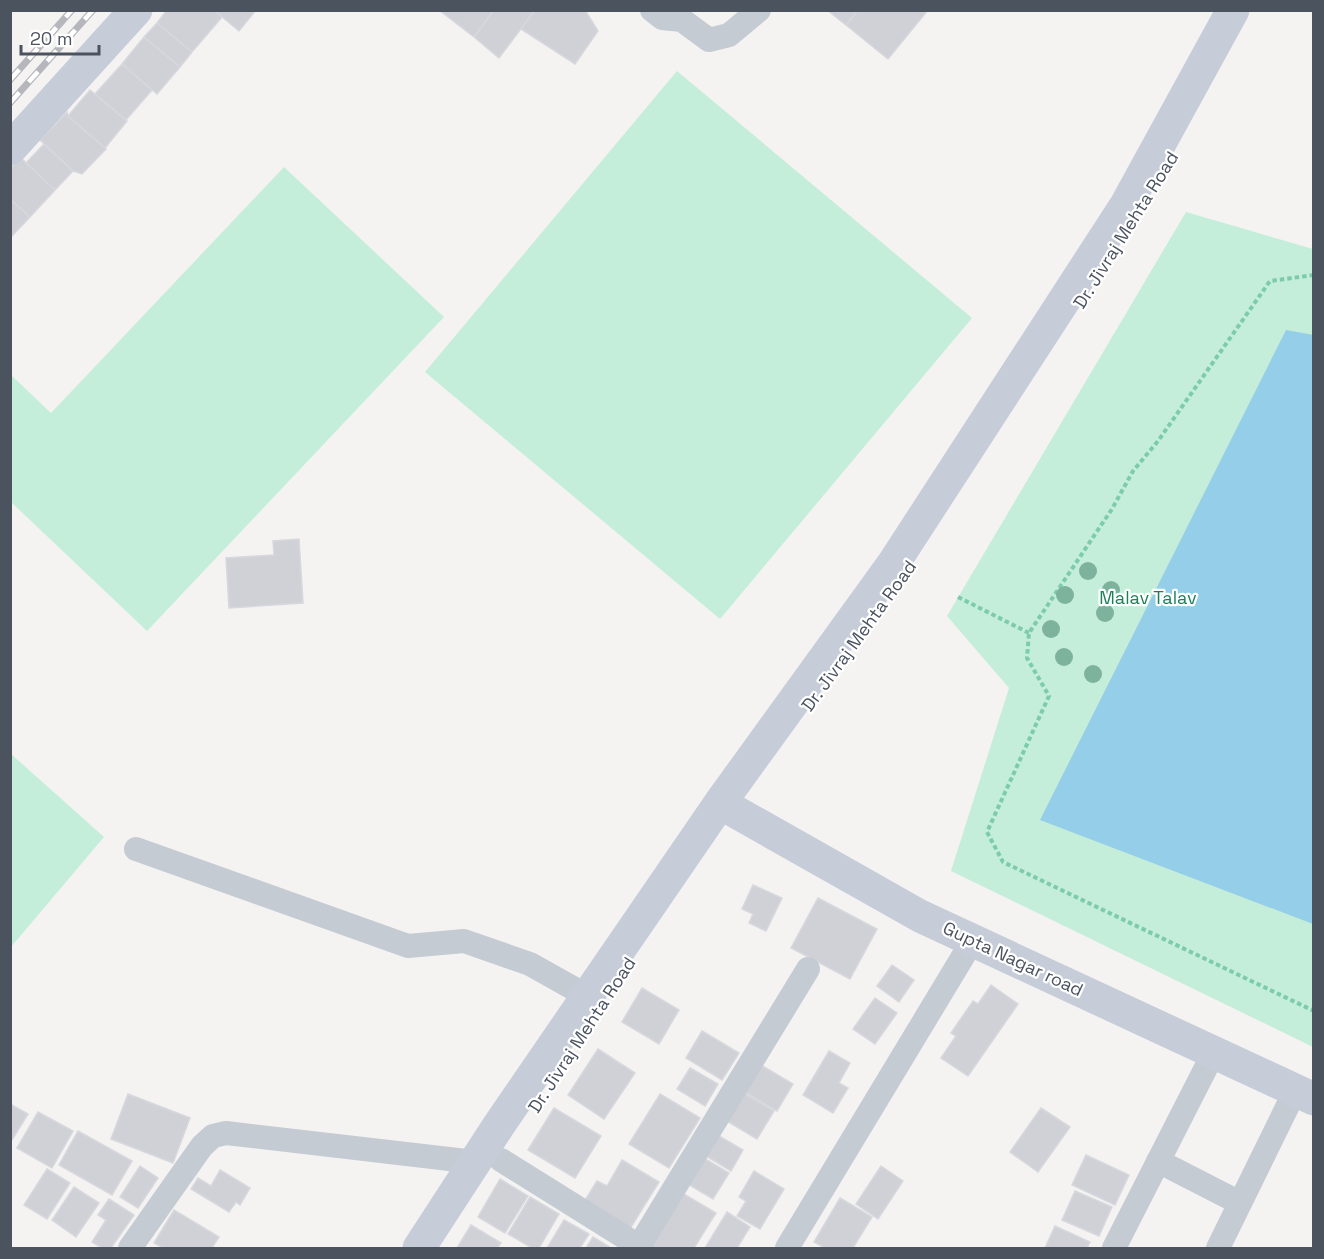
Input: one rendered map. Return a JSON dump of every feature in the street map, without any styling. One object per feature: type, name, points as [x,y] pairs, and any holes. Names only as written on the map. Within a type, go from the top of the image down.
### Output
[{"type":"main road","points":[[10,149],[136,10]]},
{"type":"main road","points":[[419,1248],[488,1161],[587,996],[726,806],[893,564],[1126,205],[1233,10]]},
{"type":"main road","name":"Dr. Jivraj Mehta Road","points":[[442,1248],[488,1161],[584,1030],[726,806],[908,569],[1143,209],[1256,10]]},
{"type":"main road","name":"Gupta Nagar road","points":[[726,806],[920,916],[1304,1095]]},
{"type":"street","points":[[652,10],[662,18],[682,20],[709,40],[729,35],[759,10]]},
{"type":"street","points":[[136,849],[408,946],[464,941],[530,964],[587,996]]},
{"type":"street","points":[[787,1248],[973,940]]},
{"type":"street","points":[[130,1248],[202,1146],[213,1136],[226,1133],[488,1161],[640,1247],[808,969]]},
{"type":"street","points":[[1114,1248],[1214,1052]]},
{"type":"street","points":[[1218,1248],[1240,1203],[1304,1095]]},
{"type":"street","points":[[1158,1161],[1240,1203]]},
{"type":"path","points":[[1314,274],[1270,281],[1158,441],[1132,471],[1112,509],[1029,633],[1027,658],[1049,696],[987,832],[1003,862],[1314,1011]]},
{"type":"path","points":[[958,597],[1029,633]]},
{"type":"green space","points":[[677,71],[972,318],[720,619],[425,372]]},
{"type":"green space","points":[[284,167],[444,317],[147,631],[11,502],[11,375],[51,413]]},
{"type":"green space","name":"Malav Talav","points":[[1186,212],[1313,249],[1313,1047],[951,871],[1009,688],[947,616]]},
{"type":"green space","points":[[11,754],[104,837],[11,947]]},
{"type":"water","points":[[1286,330],[1314,335],[1313,924],[1040,820]]},
{"type":"building","points":[[167,10],[214,10],[222,17],[192,52],[157,23]]},
{"type":"building","points":[[214,10],[256,10],[239,31]]},
{"type":"building","points":[[439,10],[494,10],[474,37]]},
{"type":"building","points":[[494,10],[535,10],[499,58],[474,37]]},
{"type":"building","points":[[535,10],[585,10],[598,31],[575,64],[521,29]]},
{"type":"building","points":[[827,10],[858,10],[846,25]]},
{"type":"building","points":[[858,10],[928,10],[888,59],[846,25]]},
{"type":"building","points":[[157,23],[192,52],[180,67],[144,37]]},
{"type":"building","points":[[144,37],[180,67],[157,94],[122,64]]},
{"type":"building","points":[[122,64],[152,90],[126,120],[95,94]]},
{"type":"building","points":[[90,90],[127,121],[105,148],[68,116]]},
{"type":"building","points":[[67,112],[68,116],[106,149],[82,174],[73,171],[40,140]]},
{"type":"building","points":[[44,144],[73,171],[55,190],[26,163]]},
{"type":"building","points":[[21,158],[55,190],[30,217],[10,199],[10,169]]},
{"type":"building","points":[[10,199],[30,217],[10,238]]},
{"type":"building","points":[[299,539],[303,603],[229,608],[226,558],[274,555],[273,541]]},
{"type":"building","points":[[753,885],[782,898],[766,931],[749,923],[753,914],[742,909]]},
{"type":"building","points":[[818,898],[877,929],[850,979],[791,948]]},
{"type":"building","points":[[892,965],[914,980],[899,1002],[877,986]]},
{"type":"building","points":[[991,985],[1018,1004],[968,1076],[941,1058],[956,1036],[951,1033],[973,1001],[978,1004]]},
{"type":"building","points":[[642,988],[679,1010],[659,1044],[622,1022]]},
{"type":"building","points":[[875,998],[897,1013],[875,1044],[853,1029]]},
{"type":"building","points":[[702,1031],[739,1053],[722,1080],[686,1058]]},
{"type":"building","points":[[598,1049],[635,1073],[604,1119],[568,1095]]},
{"type":"building","points":[[829,1051],[850,1063],[839,1083],[848,1088],[833,1113],[803,1095]]},
{"type":"building","points":[[756,1062],[793,1084],[777,1111],[740,1089]]},
{"type":"building","points":[[690,1068],[718,1084],[705,1106],[677,1089]]},
{"type":"building","points":[[737,1089],[774,1111],[757,1139],[720,1117]]},
{"type":"building","points":[[128,1094],[190,1118],[173,1163],[111,1139]]},
{"type":"building","points":[[660,1094],[700,1118],[669,1168],[629,1144]]},
{"type":"building","points":[[10,1104],[28,1114],[10,1143]]},
{"type":"building","points":[[554,1108],[601,1136],[575,1178],[528,1150]]},
{"type":"building","points":[[1041,1108],[1070,1127],[1038,1172],[1010,1152]]},
{"type":"building","points":[[38,1112],[73,1131],[52,1168],[17,1148]]},
{"type":"building","points":[[78,1131],[132,1161],[112,1195],[59,1165]]},
{"type":"building","points":[[714,1133],[743,1150],[731,1171],[701,1153]]},
{"type":"building","points":[[697,1154],[729,1173],[713,1199],[681,1180]]},
{"type":"building","points":[[1086,1155],[1129,1175],[1115,1205],[1072,1185]]},
{"type":"building","points":[[622,1160],[659,1182],[628,1232],[582,1205],[597,1181],[607,1186]]},
{"type":"building","points":[[140,1166],[158,1178],[138,1208],[120,1197]]},
{"type":"building","points":[[881,1166],[903,1181],[878,1219],[856,1204]]},
{"type":"building","points":[[47,1169],[70,1183],[47,1219],[24,1205]]},
{"type":"building","points":[[220,1170],[250,1188],[240,1205],[236,1202],[229,1212],[191,1189],[198,1178],[211,1186]]},
{"type":"building","points":[[754,1171],[784,1189],[760,1229],[737,1216],[746,1201],[739,1197]]},
{"type":"building","points":[[500,1179],[528,1196],[505,1233],[478,1217]]},
{"type":"building","points":[[74,1187],[99,1203],[76,1237],[52,1220]]},
{"type":"building","points":[[677,1190],[716,1213],[694,1248],[656,1248],[646,1243]]},
{"type":"building","points":[[1075,1191],[1112,1207],[1099,1236],[1062,1220]]},
{"type":"building","points":[[530,1197],[559,1214],[539,1248],[532,1248],[508,1234]]},
{"type":"building","points":[[840,1198],[872,1217],[853,1248],[825,1248],[814,1242]]},
{"type":"building","points":[[109,1199],[134,1215],[111,1248],[102,1248],[92,1242],[106,1220],[98,1215]]},
{"type":"building","points":[[174,1210],[219,1237],[212,1248],[163,1248],[154,1243]]},
{"type":"building","points":[[727,1212],[750,1227],[737,1248],[705,1248]]},
{"type":"building","points":[[564,1220],[589,1234],[580,1248],[547,1248]]},
{"type":"building","points":[[471,1225],[501,1243],[497,1248],[457,1248]]},
{"type":"building","points":[[1055,1226],[1090,1242],[1087,1248],[1045,1248]]},
{"type":"building","points":[[593,1237],[611,1248],[586,1248]]},
{"type":"railway","points":[[10,80],[72,10]]},
{"type":"railway","points":[[10,103],[93,10]]}]
